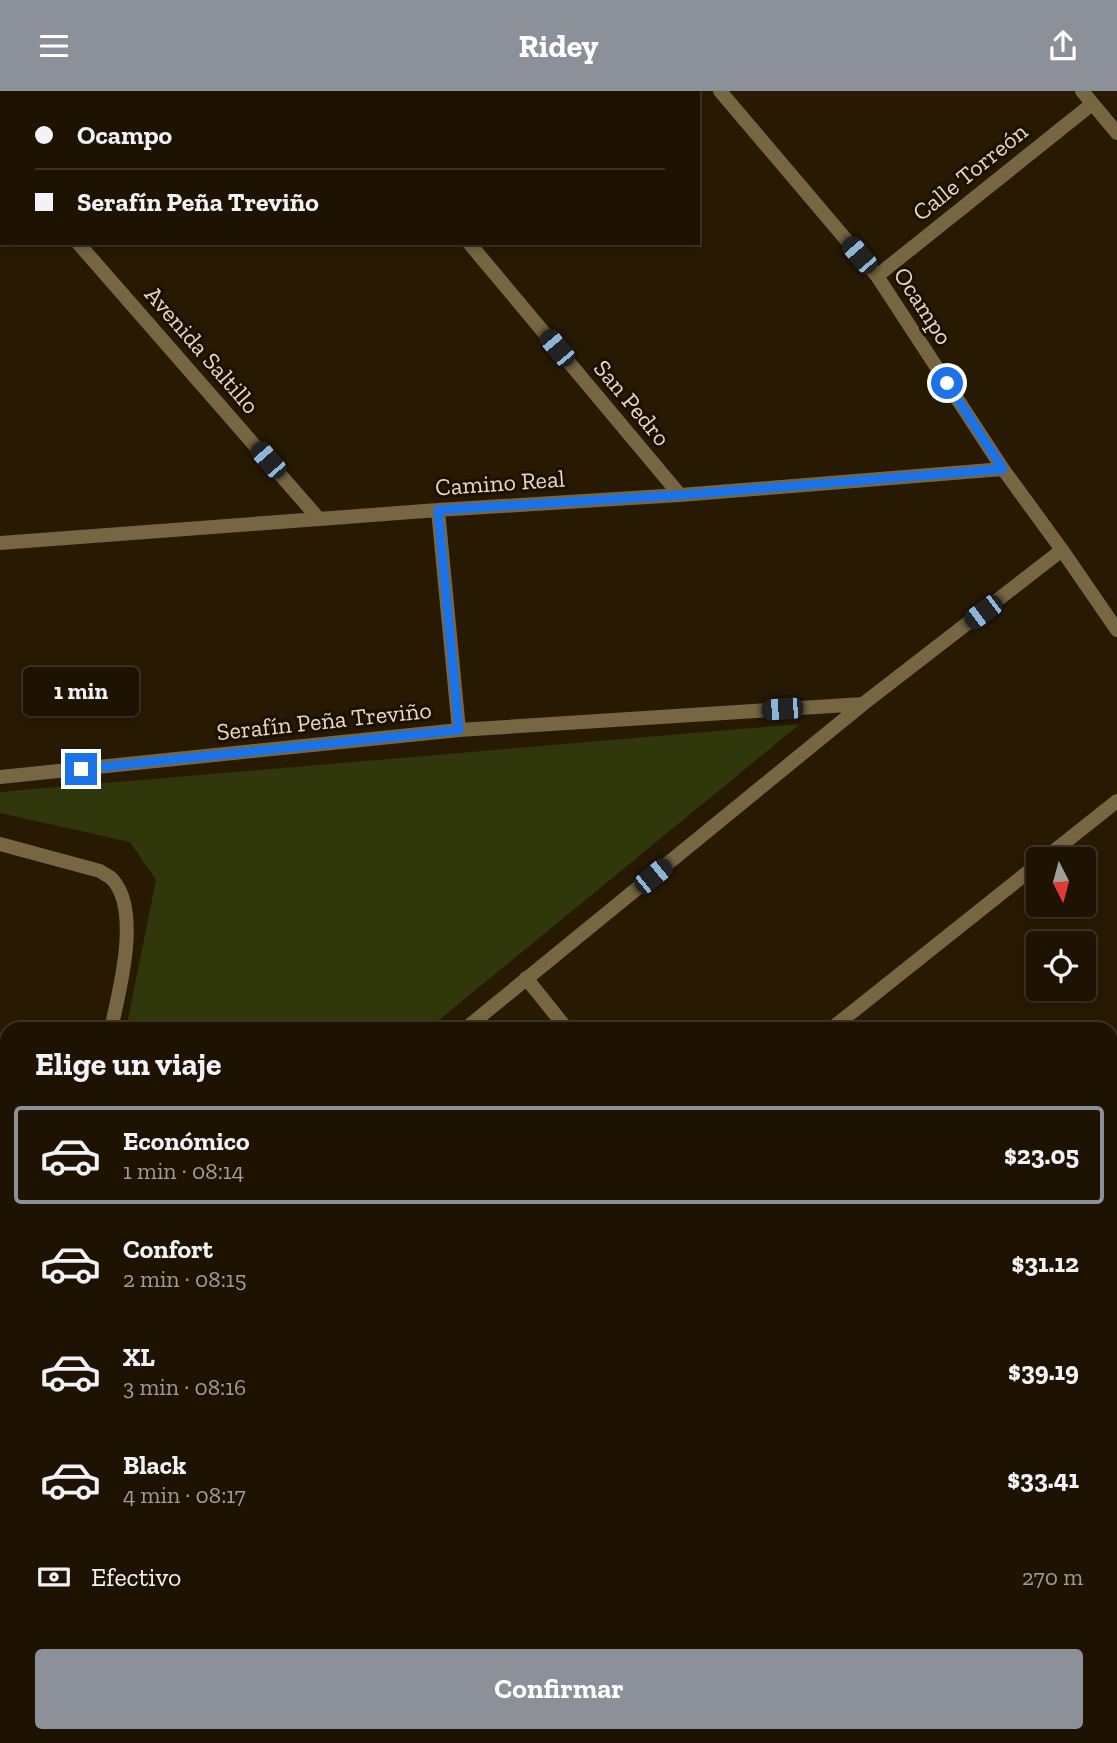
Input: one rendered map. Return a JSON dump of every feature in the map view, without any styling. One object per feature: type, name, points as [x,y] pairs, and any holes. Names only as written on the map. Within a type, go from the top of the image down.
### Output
[{"type":"street","name":"Ocampo","points":[[720,91],[877,276],[1003,469],[1117,630]]},
{"type":"street","points":[[1082,91],[1117,133]]},
{"type":"street","name":"Calle Torreón","points":[[877,276],[1092,104]]},
{"type":"street","name":"Avenida Saltillo","points":[[80,245],[319,519]]},
{"type":"street","name":"San Pedro","points":[[471,245],[680,495]]},
{"type":"street","name":"Camino Real","points":[[0,543],[680,495],[1003,469]]},
{"type":"street","points":[[438,510],[459,730]]},
{"type":"street","points":[[473,1022],[863,704],[1062,550]]},
{"type":"street","name":"Serafín Peña Treviño","points":[[0,777],[459,730],[863,704]]},
{"type":"street","points":[[1059,847],[1117,801]]},
{"type":"street","points":[[0,844],[100,871],[112,879],[122,893],[127,926],[125,961],[112,1022]]},
{"type":"street","points":[[840,1022],[1026,874]]},
{"type":"street","points":[[526,978],[561,1022]]},
{"type":"green space","points":[[800,724],[437,1022],[127,1022],[156,880],[130,842],[0,813],[0,792]]},
{"type":"route","points":[[81,769],[459,730],[438,510],[680,495],[1003,469],[947,383]]}]
